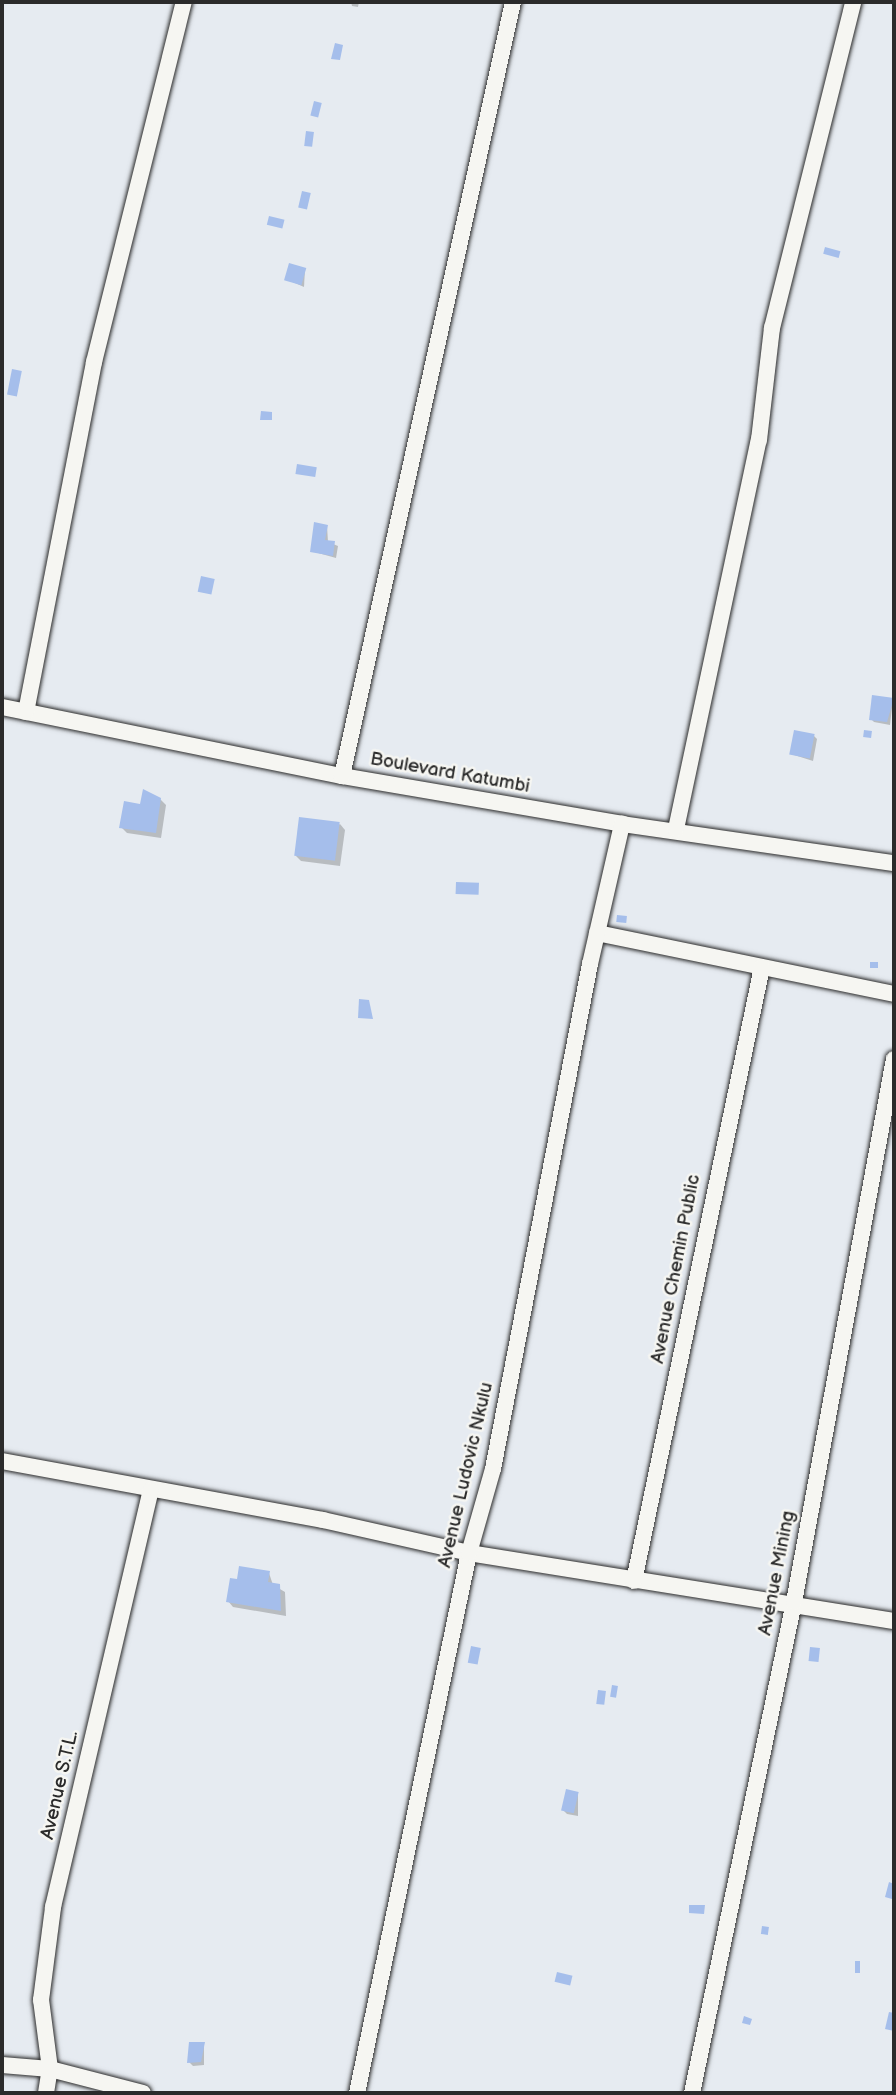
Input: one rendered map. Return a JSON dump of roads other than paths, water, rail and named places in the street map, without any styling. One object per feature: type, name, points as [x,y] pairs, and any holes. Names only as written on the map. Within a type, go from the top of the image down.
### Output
[{"type":"street","points":[[26,712],[91,375],[184,2]]},
{"type":"street","points":[[342,776],[513,2]]},
{"type":"street","points":[[676,829],[759,440],[772,328],[853,2]]},
{"type":"street","name":"Boulevard Katumbi","points":[[2,707],[342,776],[622,824],[676,829],[894,863]]},
{"type":"street","name":"Avenue Ludovic Nkulu","points":[[357,2093],[469,1553],[493,1469],[597,933],[622,824]]},
{"type":"street","points":[[597,933],[894,994]]},
{"type":"street","name":"Avenue Chemin Public","points":[[634,1581],[762,967]]},
{"type":"street","name":"Avenue Mining","points":[[692,2093],[794,1602],[894,1059]]},
{"type":"street","points":[[2,1461],[323,1520],[469,1553],[634,1581],[794,1602],[894,1621]]},
{"type":"street","name":"Avenue S.T.L.","points":[[46,2093],[50,2069],[41,2000],[52,1907],[151,1490]]},
{"type":"street","points":[[2,2065],[50,2069],[143,2093]]}]
